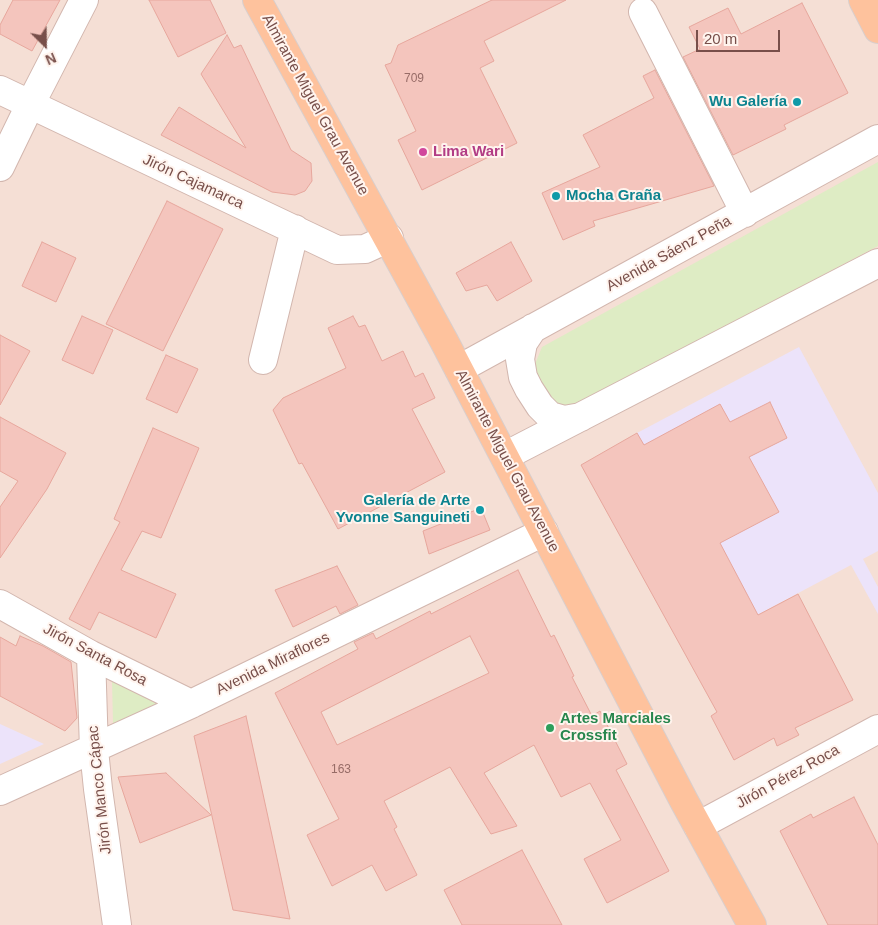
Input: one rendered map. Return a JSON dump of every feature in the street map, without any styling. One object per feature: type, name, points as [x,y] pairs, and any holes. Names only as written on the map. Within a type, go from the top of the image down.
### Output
[{"type":"main road","name":"Almirante Miguel Grau Avenue","points":[[257,0],[459,368],[698,826],[752,925]]},
{"type":"main road","points":[[863,0],[878,29]]},
{"type":"street","points":[[0,167],[84,0]]},
{"type":"street","points":[[643,12],[745,213]]},
{"type":"street","name":"Jirón Cajamarca","points":[[0,90],[337,250],[365,249],[389,238]]},
{"type":"street","name":"Avenida Sáenz Peña","points":[[459,368],[878,139]]},
{"type":"street","points":[[263,360],[294,229]]},
{"type":"street","points":[[506,456],[878,263]]},
{"type":"street","points":[[533,328],[523,343],[520,360],[523,377],[529,389],[540,406],[550,416],[564,420],[581,417]]},
{"type":"street","name":"Avenida Miraflores","points":[[0,791],[94,750],[191,704],[544,532]]},
{"type":"street","name":"Jirón Santa Rosa","points":[[0,604],[91,655],[191,704]]},
{"type":"street","name":"Jirón Manco Cápac","points":[[91,655],[94,750],[117,925]]},
{"type":"street","name":"Jirón Pérez Roca","points":[[698,826],[878,729]]},
{"type":"shaded area","points":[[0,0],[878,0],[878,925],[0,925]]},
{"type":"shaded area","points":[[799,347],[878,493],[878,551],[863,559],[878,587],[878,614],[851,565],[742,623],[637,433]]},
{"type":"shaded area","points":[[0,724],[44,744],[0,764]]},
{"type":"green space","points":[[878,162],[878,246],[568,409],[546,399],[533,369],[542,347]]},
{"type":"green space","points":[[112,680],[162,705],[113,724]]},
{"type":"building","points":[[13,0],[60,0],[32,51],[0,34],[0,25]]},
{"type":"building","points":[[149,0],[210,0],[226,33],[178,57]]},
{"type":"building","points":[[492,0],[566,0],[484,41],[494,61],[480,68],[517,143],[422,190],[398,140],[416,131],[385,65],[391,63],[398,45]]},
{"type":"building","points":[[802,3],[848,93],[784,125],[786,129],[733,155],[683,57],[700,49],[689,27],[728,8],[741,34]]},
{"type":"building","points":[[227,35],[234,48],[241,45],[291,150],[311,163],[312,181],[305,191],[295,195],[272,192],[161,135],[179,107],[246,148],[201,74]]},
{"type":"building","points":[[655,70],[714,186],[593,221],[595,226],[563,240],[542,193],[600,167],[583,135],[654,98],[643,76]]},
{"type":"building","points":[[167,201],[223,229],[163,351],[106,324]]},
{"type":"building","points":[[42,242],[76,258],[56,302],[22,286]]},
{"type":"building","points":[[511,242],[532,281],[497,301],[487,285],[466,291],[456,273]]},
{"type":"building","points":[[82,316],[113,330],[93,374],[62,360]]},
{"type":"building","points":[[353,316],[359,327],[365,325],[382,361],[403,351],[415,377],[423,373],[435,398],[412,409],[445,472],[338,529],[302,463],[299,464],[273,410],[283,398],[346,368],[328,328]]},
{"type":"building","points":[[0,335],[30,351],[0,405]]},
{"type":"building","points":[[166,355],[198,369],[177,413],[146,399]]},
{"type":"building","points":[[770,402],[787,438],[749,457],[779,512],[720,543],[758,615],[798,594],[853,700],[795,728],[799,735],[777,746],[774,738],[734,760],[711,716],[717,712],[581,465],[637,433],[644,445],[720,404],[730,422]]},
{"type":"building","points":[[0,417],[66,453],[47,489],[0,558],[0,507],[18,481],[0,471]]},
{"type":"building","points":[[153,428],[199,448],[161,538],[142,531],[121,570],[176,594],[156,638],[99,612],[90,630],[69,619],[120,522],[114,519]]},
{"type":"building","points":[[481,508],[490,530],[429,554],[423,531]]},
{"type":"building","points":[[337,566],[358,605],[340,614],[336,606],[293,627],[275,590]]},
{"type":"building","points":[[518,570],[551,637],[554,635],[574,676],[572,677],[592,716],[600,711],[627,764],[616,770],[669,871],[607,903],[584,859],[621,840],[590,783],[561,797],[534,745],[484,773],[517,826],[491,834],[450,767],[384,801],[397,827],[394,829],[417,875],[386,891],[372,865],[332,886],[307,835],[339,819],[275,693],[358,649],[354,642],[373,633],[376,639],[430,611],[431,614]],"holes":[[[470,636],[489,673],[337,745],[321,712]]]},
{"type":"building","points":[[20,636],[43,646],[71,662],[77,718],[65,731],[0,696],[0,637],[16,646]]},
{"type":"building","points":[[246,716],[290,919],[233,910],[194,736]]},
{"type":"building","points":[[166,773],[211,815],[140,843],[118,777]]},
{"type":"building","points":[[854,797],[878,845],[878,925],[828,925],[780,831],[811,814],[813,818]]},
{"type":"building","points":[[522,850],[562,925],[462,925],[444,890]]},
{"type":"place","name":"Wu Galería","points":[[797,102]]},
{"type":"place","name":"Lima Wari","points":[[423,152]]},
{"type":"place","name":"Mocha Graña","points":[[556,196]]},
{"type":"place","name":"Galería de Arte Yvonne Sanguineti","points":[[480,510]]},
{"type":"place","name":"Artes Marciales Crossfit","points":[[550,728]]}]
